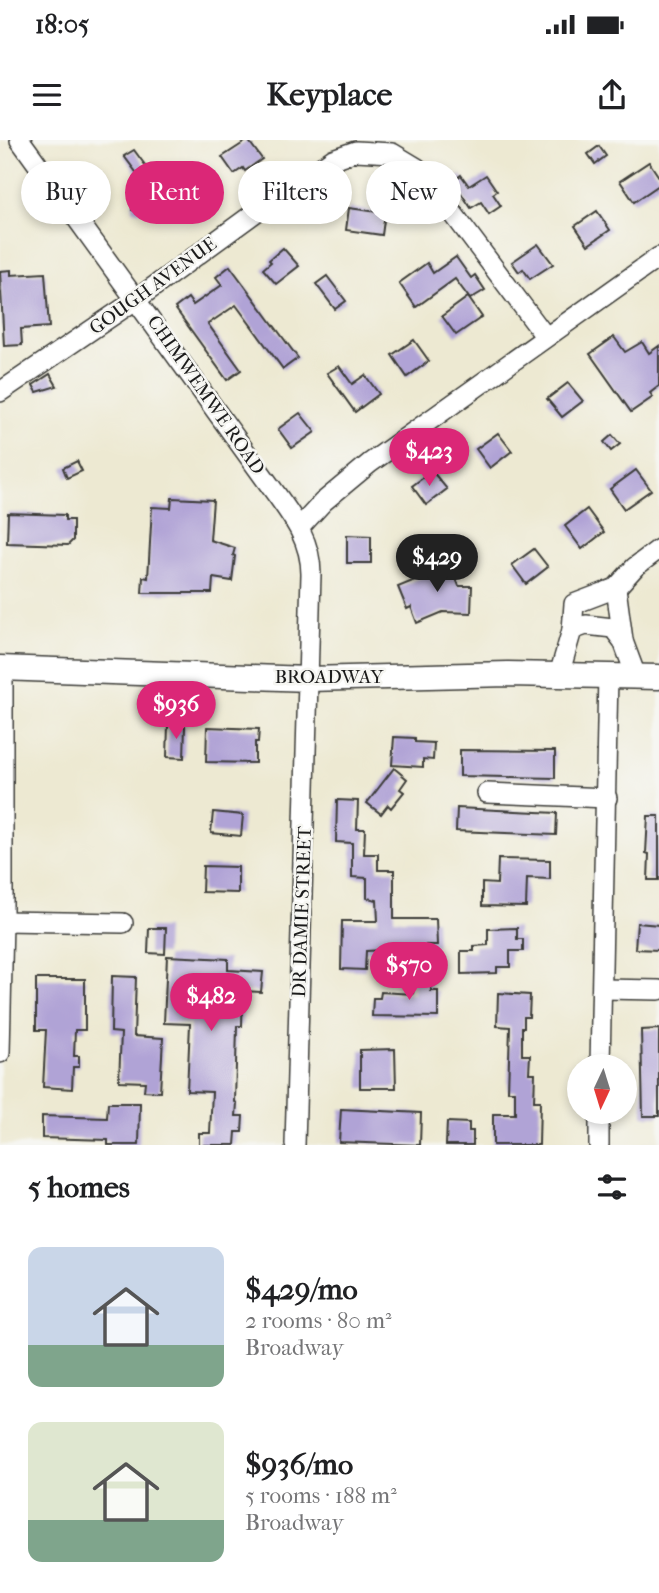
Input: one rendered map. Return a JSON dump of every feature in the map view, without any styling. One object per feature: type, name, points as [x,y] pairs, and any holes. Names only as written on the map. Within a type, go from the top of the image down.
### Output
[{"type":"main road","name":"BROADWAY","points":[[2,668],[308,679],[648,676]]},
{"type":"street","name":"CHIMWEMWE ROAD","points":[[20,140],[299,527],[312,562],[308,679]]},
{"type":"street","name":"GOUGH AVENUE","points":[[0,392],[137,299],[332,159],[356,151],[392,153],[405,159],[431,184],[545,336]]},
{"type":"street","points":[[299,527],[323,502],[370,463],[659,257]]},
{"type":"street","points":[[559,675],[572,630],[574,604],[616,588],[635,567],[659,549]]},
{"type":"street","points":[[616,588],[623,641]]},
{"type":"street","points":[[572,630],[586,625],[613,628],[648,676]]},
{"type":"street","points":[[0,1053],[3,921],[2,668]]},
{"type":"street","points":[[600,1054],[608,675]]},
{"type":"street","name":"DR DAMIE STREET","points":[[295,1145],[308,679]]},
{"type":"street","points":[[487,793],[607,798]]},
{"type":"street","points":[[3,921],[123,923]]},
{"type":"street","points":[[601,989],[659,990]]},
{"type":"street","points":[[598,1145],[599,1124]]},
{"type":"building","points":[[248,140],[262,159],[238,161],[238,171],[234,174],[222,157]]},
{"type":"building","points":[[599,146],[606,156],[595,164],[588,154]]},
{"type":"building","points":[[134,150],[142,161],[128,161],[124,156]]},
{"type":"building","points":[[649,162],[659,177],[659,185],[634,202],[620,181]]},
{"type":"building","points":[[461,175],[469,186],[486,175],[497,191],[493,194],[501,206],[489,214],[481,202],[471,208],[461,193]]},
{"type":"building","points":[[352,208],[366,210],[366,224],[384,224],[382,235],[346,230],[347,224],[352,224]]},
{"type":"building","points":[[597,211],[610,230],[588,245],[575,226]]},
{"type":"building","points":[[538,244],[553,264],[530,279],[523,269],[519,272],[512,262]]},
{"type":"building","points":[[283,248],[299,266],[276,284],[263,269]]},
{"type":"building","points":[[456,257],[471,278],[475,275],[485,290],[470,299],[455,279],[416,307],[399,283],[427,263],[433,273]]},
{"type":"building","points":[[230,266],[298,358],[283,369],[236,305],[208,324],[241,370],[227,380],[175,308],[188,298],[193,305],[222,285],[216,277]]},
{"type":"building","points":[[11,270],[11,275],[45,273],[49,327],[21,329],[22,345],[4,346],[0,271]]},
{"type":"building","points":[[327,276],[346,301],[335,309],[316,284]]},
{"type":"building","points":[[468,297],[482,317],[456,335],[442,316]]},
{"type":"building","points":[[614,337],[625,352],[642,342],[649,353],[659,346],[659,386],[650,393],[653,397],[631,412],[590,354]]},
{"type":"building","points":[[414,340],[429,361],[407,377],[392,355]]},
{"type":"building","points":[[339,366],[352,384],[365,375],[379,394],[355,412],[327,373]]},
{"type":"building","points":[[50,374],[57,386],[37,392],[33,385]]},
{"type":"building","points":[[568,383],[583,401],[562,417],[547,399]]},
{"type":"building","points":[[300,413],[315,432],[292,448],[278,429]]},
{"type":"building","points":[[498,433],[512,451],[490,468],[476,449]]},
{"type":"building","points":[[612,435],[620,444],[611,451],[604,442]]},
{"type":"building","points":[[77,461],[82,471],[67,478],[63,468]]},
{"type":"building","points":[[636,470],[651,490],[624,509],[610,489]]},
{"type":"building","points":[[432,471],[447,489],[426,505],[412,486]]},
{"type":"building","points":[[172,498],[213,500],[210,540],[235,548],[232,581],[213,578],[212,593],[142,593],[143,577],[148,578],[152,507],[171,508]]},
{"type":"building","points":[[587,509],[604,532],[582,549],[565,526]]},
{"type":"building","points":[[8,513],[65,515],[65,520],[73,520],[73,540],[68,545],[7,543]]},
{"type":"building","points":[[347,535],[371,536],[371,563],[347,563]]},
{"type":"building","points":[[534,549],[548,567],[526,584],[512,565]]},
{"type":"building","points":[[447,556],[459,586],[472,586],[471,613],[443,612],[417,623],[411,607],[407,609],[398,587],[442,569],[436,563]]},
{"type":"building","points":[[168,725],[185,726],[184,758],[167,757]]},
{"type":"building","points":[[207,727],[259,729],[258,742],[255,742],[255,763],[206,762]]},
{"type":"building","points":[[394,737],[415,738],[415,742],[434,743],[433,760],[423,759],[423,767],[392,765]]},
{"type":"building","points":[[460,750],[555,751],[555,778],[460,776]]},
{"type":"building","points":[[394,768],[407,779],[400,789],[404,792],[391,808],[388,805],[381,814],[367,803]]},
{"type":"building","points":[[337,800],[358,801],[357,829],[365,829],[364,854],[378,854],[378,870],[394,870],[394,919],[436,919],[437,945],[366,951],[365,970],[341,969],[342,921],[378,921],[377,900],[367,898],[367,878],[352,877],[352,843],[336,842]]},
{"type":"building","points":[[457,808],[557,813],[556,835],[456,831]]},
{"type":"building","points":[[213,812],[243,815],[241,836],[211,833]]},
{"type":"building","points":[[648,816],[659,816],[659,880],[648,880]]},
{"type":"building","points":[[498,859],[550,860],[550,879],[527,878],[526,907],[482,906],[482,883],[497,884]]},
{"type":"building","points":[[203,866],[238,867],[238,893],[202,892]]},
{"type":"building","points":[[637,923],[659,925],[659,950],[635,949]]},
{"type":"building","points":[[149,928],[166,928],[165,954],[148,953]]},
{"type":"building","points":[[517,928],[517,939],[523,939],[523,951],[510,951],[510,967],[497,967],[497,973],[461,974],[461,951],[474,951],[474,946],[488,945],[488,929]]},
{"type":"building","points":[[167,956],[228,959],[228,970],[263,972],[261,992],[243,991],[242,1026],[237,1026],[235,1102],[236,1116],[243,1116],[242,1132],[236,1132],[235,1145],[199,1145],[199,1133],[210,1133],[212,1092],[187,1091],[190,1024],[164,1023]]},
{"type":"building","points":[[112,976],[136,977],[134,1036],[163,1038],[160,1092],[144,1091],[145,1082],[119,1081],[121,1033],[111,1032]]},
{"type":"building","points":[[414,977],[431,977],[431,991],[438,991],[438,1017],[372,1016],[373,998],[380,998],[381,992],[413,994]]},
{"type":"building","points":[[36,979],[85,979],[85,1030],[75,1030],[74,1056],[79,1056],[79,1067],[73,1067],[72,1089],[43,1087],[46,1030],[36,1030]]},
{"type":"building","points":[[498,993],[530,995],[529,1017],[524,1017],[522,1027],[522,1055],[530,1055],[529,1073],[535,1073],[534,1101],[540,1101],[539,1145],[493,1145],[493,1114],[515,1114],[515,1091],[508,1091],[510,1027],[497,1026]]},
{"type":"building","points":[[659,1029],[659,1116],[643,1116],[641,1030]]},
{"type":"building","points":[[395,1049],[396,1088],[360,1088],[360,1050]]},
{"type":"building","points":[[108,1103],[140,1103],[139,1145],[108,1145],[108,1140],[42,1138],[42,1116],[107,1118]]},
{"type":"building","points":[[341,1109],[421,1113],[420,1145],[339,1142]]},
{"type":"building","points":[[447,1122],[469,1123],[469,1131],[473,1131],[473,1145],[446,1145]]}]
